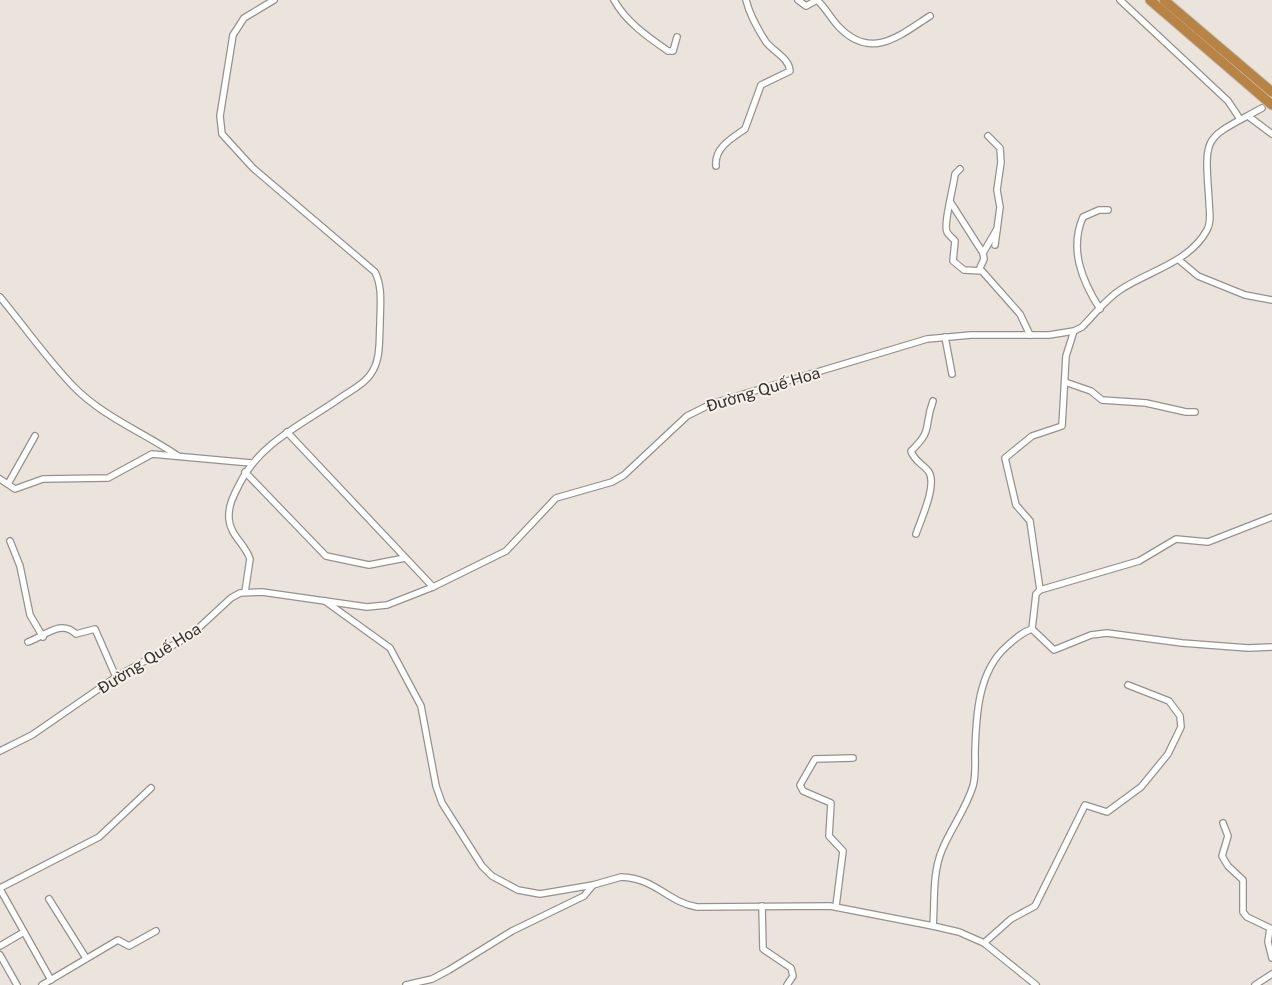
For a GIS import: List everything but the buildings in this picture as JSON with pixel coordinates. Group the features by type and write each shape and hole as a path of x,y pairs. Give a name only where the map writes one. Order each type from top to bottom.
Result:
{"highway":[{"path":"1150,0 1272,105"},
{"path":"1164,0 1272,92"}],"street":[{"path":"246,592 250,559 232,531 229,518 230,503 251,463 287,432 322,412 370,376 378,354 381,298 378,278 369,265 304,214 261,175 222,134 220,109 233,35 244,18 274,0"},
{"path":"614,0 620,10 642,32 668,51 673,51 677,36"},
{"path":"716,166 716,156 721,149 732,136 745,129 761,85 790,71 788,63 771,48 751,18 746,0"},
{"path":"798,0 806,6 816,0 839,27 856,40 866,42 893,40 930,16"},
{"path":"1120,0 1228,101 1240,119"},
{"path":"1040,590 1030,521 1016,505 1005,458 1032,436 1062,426 1066,356 1074,331 1082,327 1118,291 1179,260 1200,238 1209,224 1206,158 1209,143 1223,129 1262,108"},
{"path":"1248,116 1272,134"},
{"path":"988,136 1000,148 1002,162 997,190 1000,207 999,227 995,245"},
{"path":"960,169 955,175 946,224 947,232 955,241 952,262 964,270 979,270 1020,314 1030,335"},
{"path":"951,203 983,253 984,259 979,270"},
{"path":"1100,309 1087,288 1077,259 1076,244 1083,217 1099,210 1108,210"},
{"path":"983,253 999,227"},
{"path":"1179,260 1198,276 1245,295 1272,300"},
{"path":"0,297 73,386 96,406 132,430 160,444 180,457"},
{"name":"Đường Quế Hoa","path":"0,751 32,735 116,677 191,635 231,598 246,592 377,606 433,587 506,551 556,498 564,494 612,482 624,475 697,409 905,345 945,337 1030,335 1074,331"},
{"path":"945,337 952,374"},
{"path":"1065,382 1091,391 1102,400 1146,403 1186,412 1195,412"},
{"path":"916,534 931,491 931,479 930,474 915,459 911,451 919,445 928,432 928,415 934,401"},
{"path":"287,432 433,587"},
{"path":"8,484 34,436"},
{"path":"0,479 15,489 43,480 100,480 117,474 152,454 251,463"},
{"path":"245,472 326,556 369,565 405,558"},
{"path":"1032,629 1036,594 1040,590 1139,561 1176,539 1208,542 1272,518"},
{"path":"10,541 20,566 30,615 43,637"},
{"path":"323,600 390,648 421,706 436,786 442,804 482,866 505,884 529,893 550,894 621,877 636,878 650,883 689,906 836,906 960,932 984,942 1036,985"},
{"path":"28,642 43,637 59,626 66,626 76,634 96,629 116,677"},
{"path":"1032,629 1054,650 1092,635 1107,633 1182,643 1248,648 1272,647"},
{"path":"933,926 934,886 940,856 963,811 974,778 977,715 986,673 992,661 1004,648 1020,635 1032,629"},
{"path":"984,942 1011,919 1035,906 1085,805 1107,812 1141,787 1168,754 1180,727 1180,716 1169,701 1128,685"},
{"path":"836,906 843,851 829,836 831,803 803,792 800,785 815,759 853,758"},
{"path":"51,980 0,889 99,837 151,788"},
{"path":"1223,823 1228,836 1222,856 1228,866 1243,880 1243,912 1270,928 1268,942 1272,958"},
{"path":"406,985 427,981 449,970 512,932 584,896 593,885"},
{"path":"49,899 86,958"},
{"path":"762,906 763,949 791,968 793,976 787,985"},
{"path":"42,985 118,940 129,946 156,931"},
{"path":"0,946 24,932"},
{"path":"0,955 17,985"},
{"path":"1255,985 1272,974"}]}
